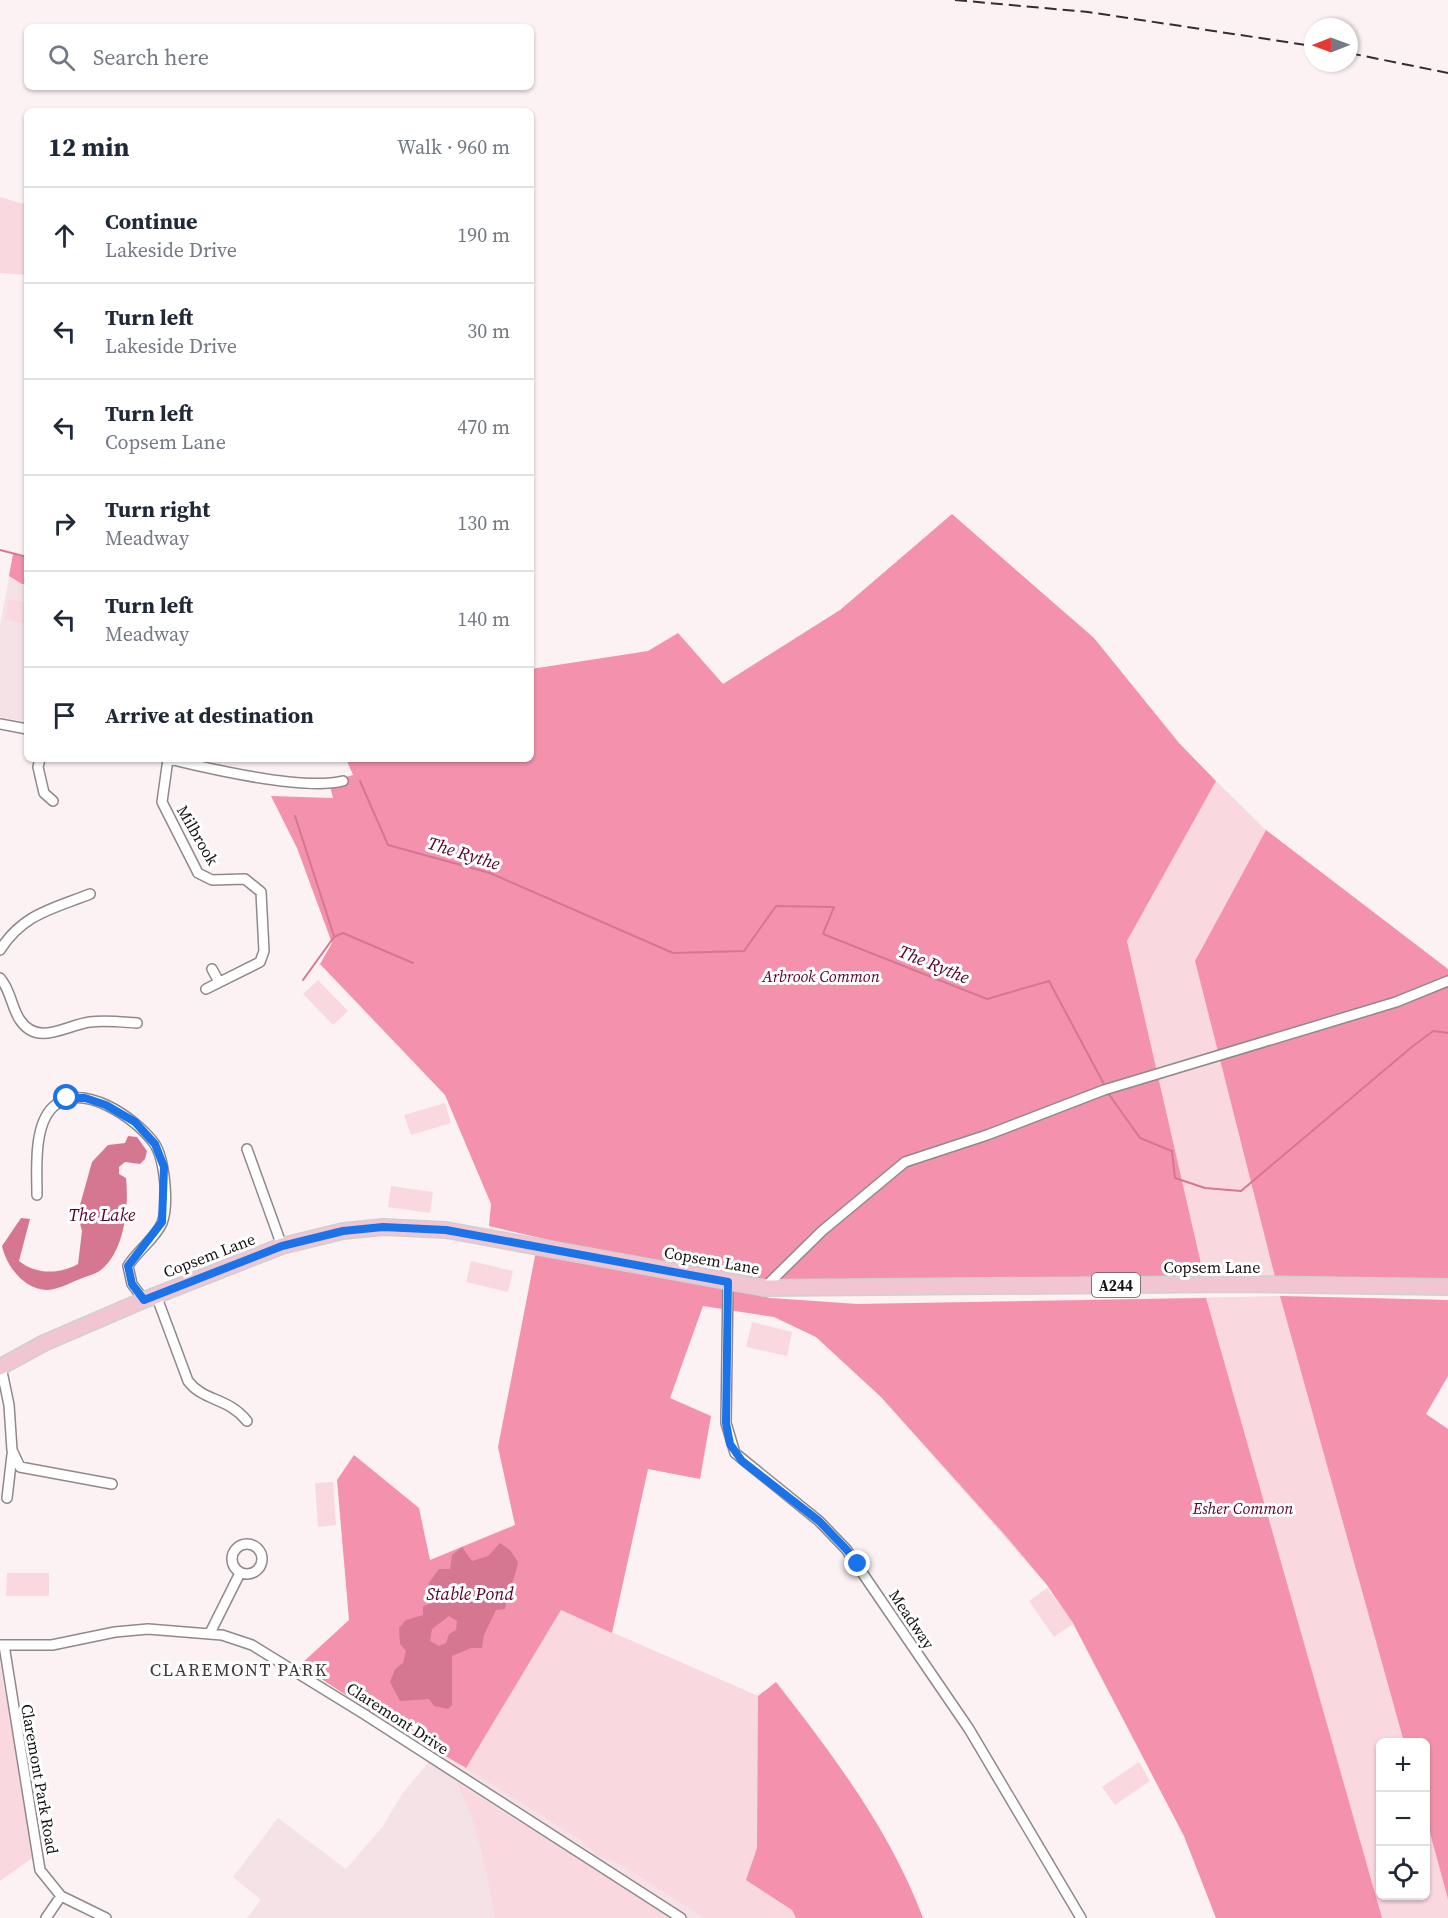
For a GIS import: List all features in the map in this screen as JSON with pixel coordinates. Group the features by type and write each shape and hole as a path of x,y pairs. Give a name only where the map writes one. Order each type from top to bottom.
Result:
{"main road":[{"name":"Copsem Lane","path":"1,1367 44,1343 150,1297 282,1246 343,1231 383,1227 442,1230 764,1288 1240,1284 1448,1287"}],"street":[{"path":"0,724 24,728"},
{"path":"39,762 38,767 44,793 53,801"},
{"name":"Milbrook","path":"168,762 162,802 198,873 212,879 245,879 256,885 263,899 263,957 254,966 206,988"},
{"path":"185,762 326,786 343,781"},
{"path":"38,802 44,793"},
{"path":"0,950 17,927 30,918 90,894"},
{"path":"212,969 219,982"},
{"path":"0,978 5,984 20,1020 28,1029 38,1033 48,1034 90,1022 137,1023"},
{"path":"764,1288 822,1231 905,1162 987,1135 1108,1089 1396,1002 1448,981"},
{"path":"37,1195 39,1140 52,1108 67,1098 85,1098 106,1105 135,1122 155,1144 164,1167 162,1222 128,1266 132,1284 150,1297 188,1381 195,1391 237,1409 247,1421"},
{"path":"247,1149 282,1246"},
{"name":"Meadway","path":"728,1282 726,1423 735,1453 819,1521 846,1549 969,1729 1081,1918"},
{"path":"1,1367 9,1405 12,1450 7,1498"},
{"path":"12,1450 20,1467 112,1484"},
{"path":"210,1633 240,1573"},
{"name":"Claremont Drive","path":"2,1645 52,1645 115,1632 148,1629 210,1633 252,1645 681,1918"},
{"name":"Claremont Park Road","path":"2,1645 40,1870 61,1896 106,1918"},
{"path":"46,1918 61,1896"}],"shaded area":[{"path":"12,563 24,567 24,721 0,717 0,624"},
{"path":"561,1610 758,1696 757,1848 796,1918 247,1918 261,1900 233,1877 278,1818 346,1869 383,1826 402,1794 438,1751 465,1768"}],"green space":[{"path":"0,197 24,204 24,275 0,273"},
{"name":"Arbrook Common","path":"952,514 1094,638 1179,743 1216,781 1127,941 1205,1281 802,1284 695,1274 489,1226 491,1204 445,1095 320,964 332,943 297,848 271,796 333,798 329,782 353,775 347,762 534,762 534,669 648,651 678,633 723,684 840,610"},
{"path":"13,554 24,557 24,584 9,576"},
{"path":"9,599 24,602 24,624 5,619"},
{"path":"1216,781 1266,830 1195,961 1276,1281 1205,1281 1127,941"},
{"path":"1266,830 1448,969 1448,1282 1276,1281 1195,961"},
{"path":"318,980 348,1011 333,1025 303,994"},
{"path":"445,1103 451,1123 411,1135 404,1115"},
{"path":"391,1186 433,1192 430,1213 388,1207"},
{"name":"Esher Common","path":"536,1251 707,1283 770,1298 857,1304 1206,1298 1382,1918 1216,1918 1184,1836 1073,1623 1047,1585 881,1397 816,1337 774,1317 703,1306 670,1398 711,1416 700,1479 648,1469 612,1633 561,1610 466,1768 387,1722 300,1665 349,1620 337,1480 354,1455 419,1508 430,1560 515,1525 498,1447"},
{"path":"471,1261 513,1271 508,1292 466,1282"},
{"name":"Esher Common","path":"1280,1296 1448,1300 1448,1376 1426,1414 1448,1429 1448,1918 1216,1918 1184,1836 1073,1624 1054,1637 1029,1601 1047,1588 1059,1604 1047,1585 881,1397 816,1337 774,1317 770,1298 857,1304"},
{"path":"1280,1296 1448,1300 1448,1376 1426,1414 1448,1429 1448,1899 1430,1833 1430,1738 1403,1738"},
{"path":"752,1322 792,1332 787,1356 746,1347"},
{"path":"333,1482 336,1525 318,1527 315,1483"},
{"path":"7,1573 49,1573 49,1596 6,1596"},
{"path":"561,1610 758,1696 757,1848 747,1880 792,1910 796,1918 705,1918 618,1863 599,1857 581,1840 466,1768"},
{"path":"0,1662 34,1857 0,1881"},
{"path":"776,1682 839,1766 877,1824 910,1886 923,1918 796,1918 792,1910 746,1880 757,1848 758,1696"},
{"path":"1139,1762 1150,1781 1115,1805 1102,1787"},
{"path":"457,1783 674,1918 495,1918 476,1832"}],"water":[{"name":"The Lake","path":"128,1136 137,1137 147,1151 145,1159 140,1164 125,1162 119,1167 119,1174 126,1178 126,1214 116,1251 110,1261 97,1272 57,1288 45,1290 28,1284 14,1271 2,1246 21,1218 30,1219 19,1261 33,1269 48,1272 64,1270 78,1264 82,1231 78,1216 92,1162 108,1145 125,1143"},
{"name":"Stable Pond","path":"500,1543 510,1550 518,1562 517,1568 505,1609 496,1610 484,1635 482,1648 471,1648 452,1656 452,1705 448,1709 434,1706 429,1699 400,1701 390,1682 395,1669 403,1663 406,1651 400,1644 399,1628 406,1620 423,1615 423,1606 436,1602 433,1589 428,1584 439,1569 450,1569 452,1555 462,1547 472,1561 488,1556","holes":["449,1616 457,1621 456,1630 449,1634 446,1643 439,1646 430,1641 432,1629"]}],"waterway":[{"path":"0,550 24,556"},
{"name":"The Rythe","path":"360,781 388,845 490,873 673,953 744,951 776,906 834,907 823,934 987,999 1049,981 1106,1088"},
{"path":"295,816 334,936"},
{"path":"303,980 334,937 343,933 413,963"},
{"name":"The Rythe","path":"1108,1093 1140,1138 1172,1151 1175,1178 1205,1188 1241,1191 1413,1046 1433,1031 1448,1033"}],"railway":[{"path":"955,0 1088,12 1304,45"},
{"path":"1358,55 1448,73"}],"district":[{"name":"CLAREMONT PARK","path":"239,1669"}],"route":[{"path":"67,1098 85,1098 106,1105 135,1122 155,1144 164,1167 162,1222 151,1238 137,1251 128,1266 132,1284 144,1300 282,1246 343,1231 383,1227 446,1230 728,1282 726,1423 730,1444 735,1453 754,1472 798,1504 833,1534 858,1564"}]}
